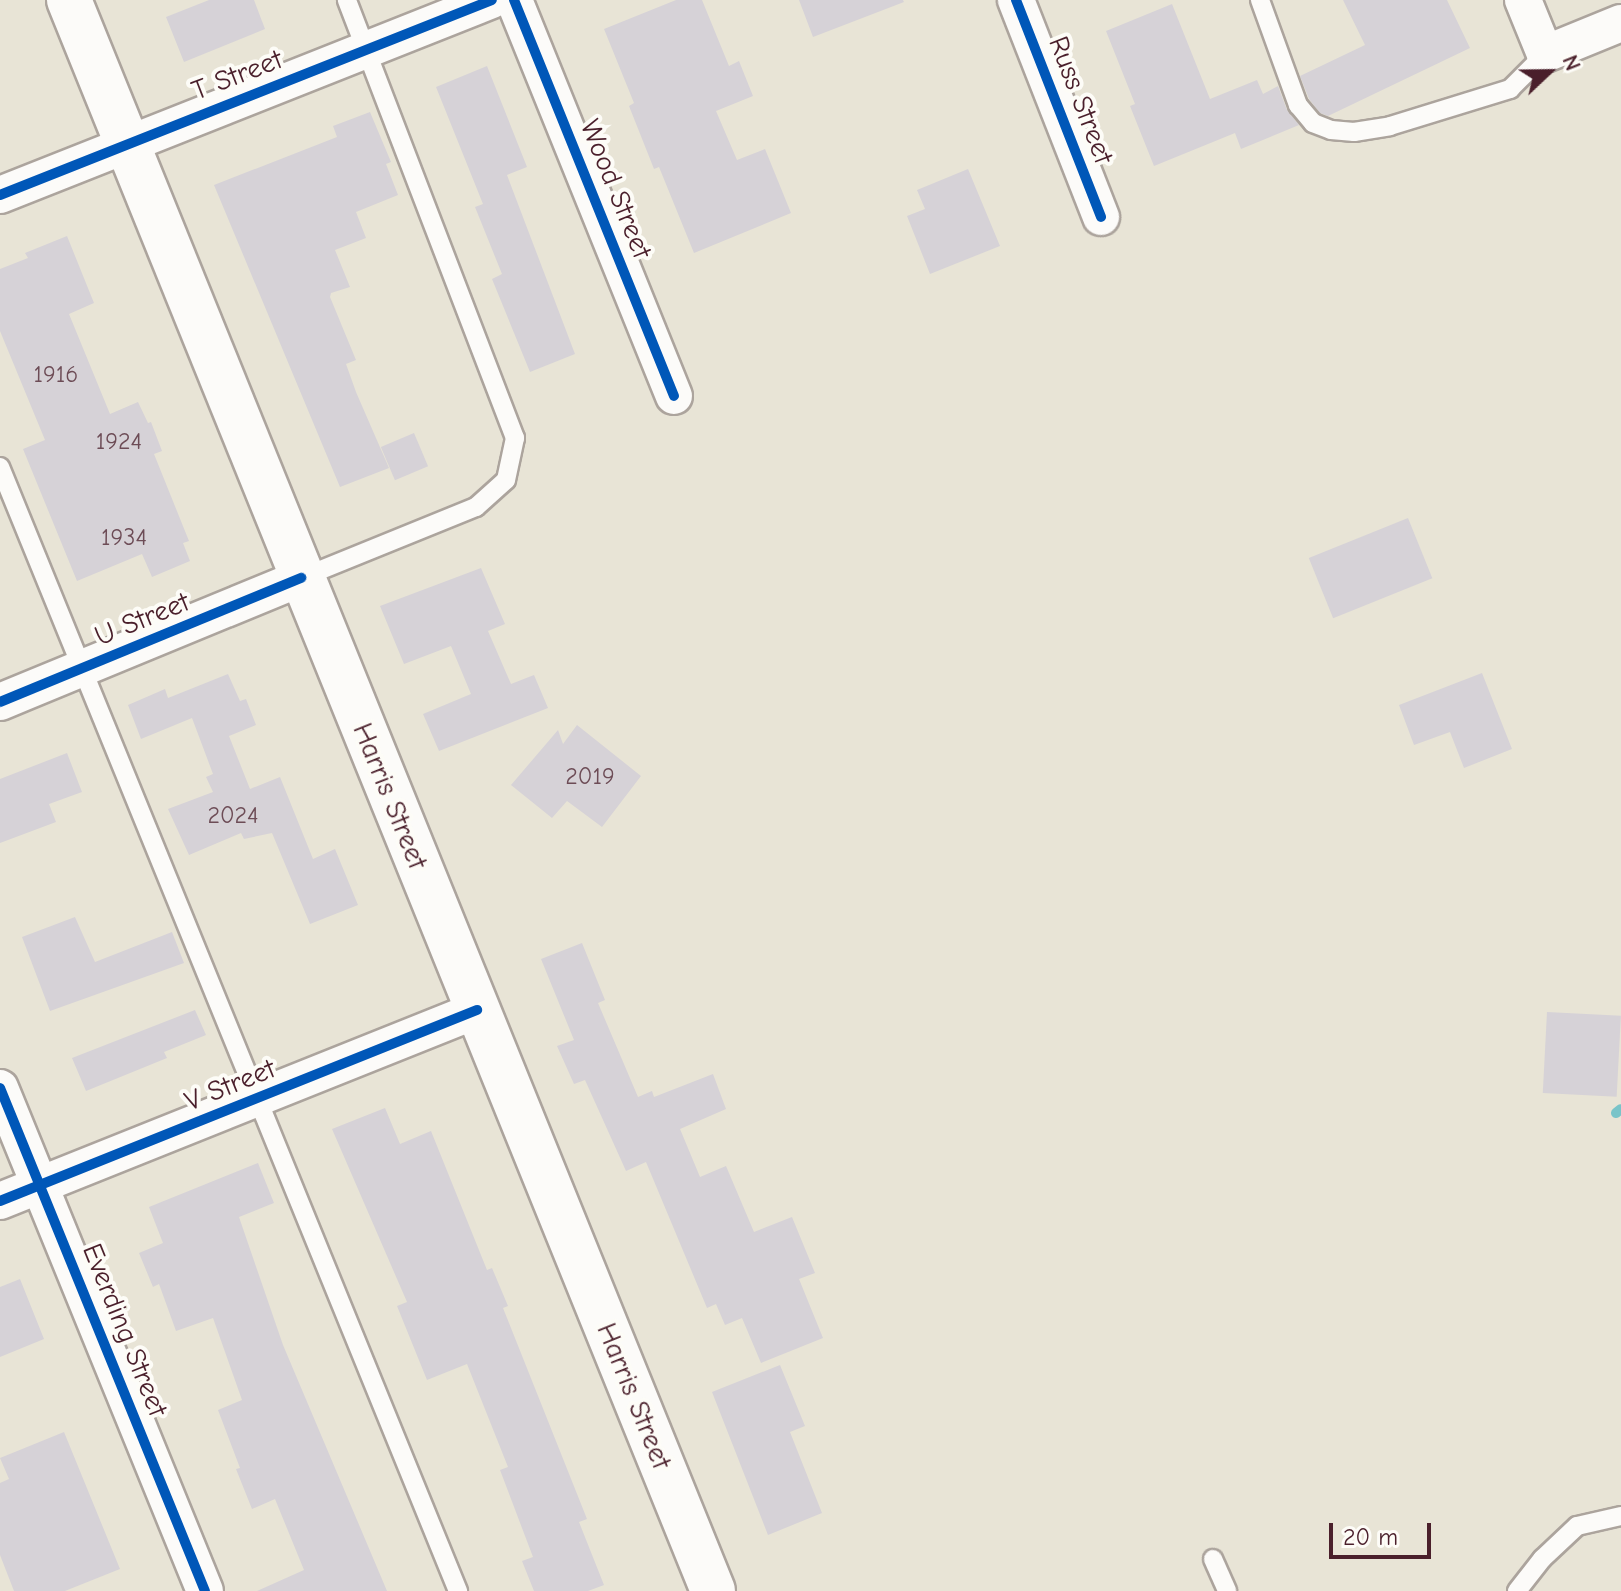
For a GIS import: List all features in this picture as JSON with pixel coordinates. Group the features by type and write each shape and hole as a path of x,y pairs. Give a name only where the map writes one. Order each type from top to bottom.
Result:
{"main road":[{"name":"Harris Street","path":"69,0 713,1591"}],"street":[{"name":"T Street","path":"0,195 492,0"},
{"name":"Wood Street","path":"514,0 674,396"},
{"name":"Russ Street","path":"1016,0 1101,217"},
{"path":"1523,0 1545,54 1621,23"},
{"name":"U Street","path":"0,702 301,578"},
{"name":"V Street","path":"0,1201 477,1010"},
{"name":"Everding Street","path":"0,1088 205,1591"}],"lane":[{"path":"301,578 476,507 506,480 515,438 347,0"},
{"path":"1260,0 1298,105 1313,123 1331,130 1354,132 1390,126 1510,89 1545,54"},
{"path":"0,467 458,1591"},
{"path":"1517,1591 1542,1559 1577,1526 1621,1516"},
{"path":"1213,1559 1227,1591"}],"building":[{"path":"209,0 254,0 265,29 184,62 166,17"},
{"path":"676,0 702,0 729,66 739,61 753,96 716,111 737,160 765,149 791,213 694,253 659,167 654,169 629,106 634,103 604,29"},
{"path":"799,0 903,0 904,2 813,37"},
{"path":"1343,0 1447,0 1470,48 1328,116 1320,113 1309,99 1300,76 1365,45"},
{"path":"1172,4 1210,99 1257,80 1263,94 1278,86 1287,110 1299,125 1241,149 1235,133 1154,166 1130,106 1135,104 1106,31"},
{"path":"487,66 527,167 507,175 575,354 530,372 492,279 502,274 475,207 483,204 436,87"},
{"path":"370,112 391,162 386,164 398,195 356,212 366,238 335,250 350,287 331,293 330,297 356,360 346,364 389,468 340,487 214,185 337,137 333,126"},
{"path":"968,169 1000,246 930,274 907,216 925,209 917,190"},
{"path":"67,236 94,303 69,314 110,414 138,402 148,423 151,422 162,451 154,454 189,541 183,543 190,561 152,577 142,554 77,581 23,449 45,440 0,331 0,269 28,258 25,253"},
{"path":"414,433 428,466 395,480 381,447"},
{"path":"1408,518 1432,578 1333,618 1309,558"},
{"path":"481,568 505,624 488,631 511,684 534,675 548,708 439,751 423,714 471,694 451,646 404,664 380,606"},
{"path":"1482,673 1512,749 1464,768 1450,732 1414,745 1399,705"},
{"path":"228,674 240,701 246,699 256,725 229,736 250,789 280,777 313,859 335,849 358,905 310,924 272,833 244,839 241,833 189,855 168,809 213,792 206,777 213,774 192,718 141,739 128,705 165,689 168,698"},
{"path":"577,725 641,776 602,827 567,801 552,818 511,785 558,730 563,744"},
{"path":"67,753 82,792 49,804 56,822 0,843 0,779"},
{"path":"75,917 95,962 172,932 184,963 50,1011 22,937"},
{"path":"582,943 605,1000 598,1003 638,1097 652,1091 654,1097 713,1074 726,1109 680,1129 700,1177 726,1166 754,1232 792,1217 815,1273 799,1279 823,1338 761,1363 742,1318 725,1325 716,1304 707,1308 646,1162 626,1171 585,1080 574,1084 557,1046 574,1040 541,959"},
{"path":"195,1010 206,1035 164,1052 167,1058 86,1091 72,1058"},
{"path":"1547,1012 1621,1016 1617,1097 1543,1093"},
{"path":"385,1108 400,1144 431,1131 487,1270 492,1268 508,1306 503,1308 587,1519 579,1522 604,1585 588,1591 534,1591 522,1561 533,1557 500,1470 508,1467 467,1364 427,1380 397,1306 407,1302 332,1129"},
{"path":"258,1163 274,1203 239,1217 283,1345 387,1591 257,1591 304,1570 275,1499 252,1509 236,1469 240,1468 218,1410 242,1400 213,1318 176,1331 159,1284 153,1287 139,1253 163,1243 149,1207"},
{"path":"20,1279 44,1339 0,1357 0,1287"},
{"path":"780,1365 805,1426 790,1432 822,1513 768,1535 712,1392"},
{"path":"64,1432 120,1569 65,1591 14,1591 0,1555 0,1483 9,1479 0,1458"}],"waterway":[{"path":"1616,1113 1621,1109"}],"cycle path":[{"path":"0,195 492,0"},
{"path":"514,0 674,396"},
{"path":"1016,0 1101,217"},
{"path":"0,702 301,578"},
{"path":"0,1201 477,1010"},
{"path":"0,1088 205,1591"}]}
